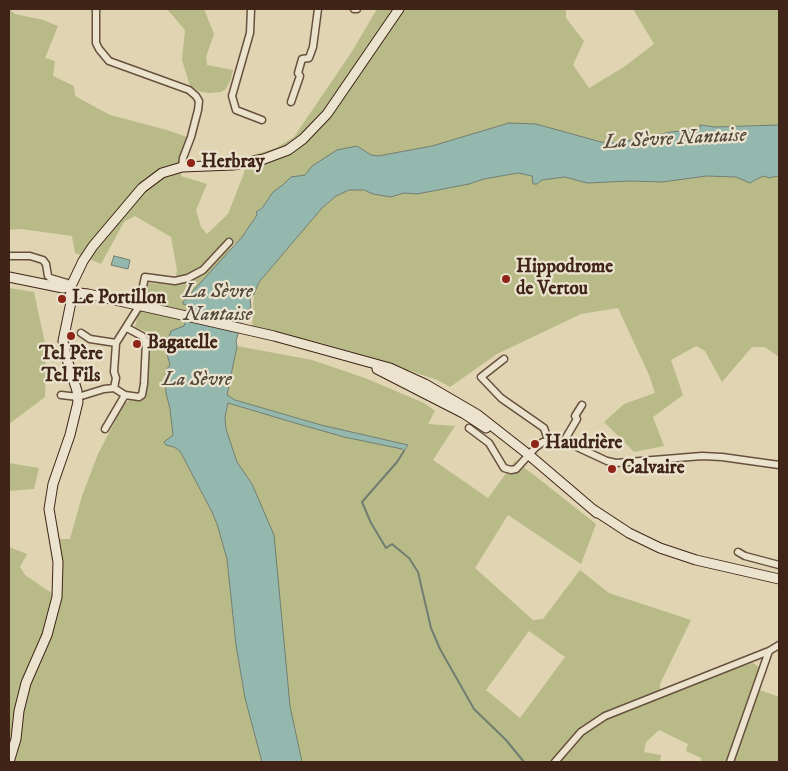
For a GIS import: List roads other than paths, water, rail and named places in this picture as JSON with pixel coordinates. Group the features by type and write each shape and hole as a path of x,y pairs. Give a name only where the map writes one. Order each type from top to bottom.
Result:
{"street":[{"path":"96,9 96,43 109,61 189,90 196,96 199,102 198,110 191,137 182,158 182,167"},
{"path":"251,9 250,33 232,96 236,110 262,120"},
{"path":"291,102 300,76 298,73 302,59 309,58 313,47 318,9"},
{"path":"9,762 16,739 19,711 26,683 47,634 55,608 58,573 49,509 51,496 76,414 78,397 63,341 73,290 83,261 93,246 142,188 162,174 182,167 233,165 264,160 288,150 303,139 327,114 399,9"},
{"path":"114,388 116,378 114,372 116,343 127,328 138,306 145,277 175,280 188,278 203,270 229,242"},
{"path":"9,256 30,256 43,260 50,278 67,283 73,290"},
{"path":"9,278 73,290 247,330 390,368 425,384 478,415 565,491 629,533 669,551 696,560 779,579"},
{"path":"61,395 78,397 114,388 125,395 136,398 142,395 147,357 146,342 142,336 127,328"},
{"path":"81,333 90,339 116,343"},
{"path":"352,358 448,405 527,457"},
{"path":"504,360 481,377 501,398 544,428 548,440"},
{"path":"105,428 125,395"},
{"path":"564,441 577,419 575,416 582,405"},
{"path":"469,428 489,443 508,470 516,469 536,447 548,440 564,441 607,461 616,463 722,456 779,465"},
{"path":"738,552 745,556 779,564"},
{"path":"555,762 581,732 605,716 768,651 779,644"},
{"path":"730,762 768,651"}],"water":[{"path":"509,123 536,124 601,142 617,143 671,132 700,129 700,125 715,127 779,125 779,176 761,177 750,183 736,177 707,176 662,182 587,183 565,177 542,180 537,184 533,184 532,176 518,173 417,194 404,193 391,197 373,194 364,190 349,190 336,196 322,208 259,282 250,299 251,307 243,316 236,341 237,346 227,395 235,400 321,425 408,445 404,451 344,437 228,403 225,417 226,429 237,462 252,484 274,535 290,706 302,762 262,762 245,698 236,645 227,559 217,524 180,451 166,445 164,442 173,435 165,376 166,370 170,365 167,354 172,340 169,337 171,331 184,326 189,306 183,304 183,302 242,237 257,215 256,212 262,208 273,192 291,177 305,175 312,166 337,150 357,146 371,155 378,156 432,146"},
{"path":"114,256 130,260 128,269 111,265"}],"waterway":[{"path":"404,451 397,462 362,502 371,523 386,548 392,544 409,558 418,572 431,628 440,649 474,709 506,740 524,762"}],"place":[{"name":"Herbray","path":"191,163"},
{"name":"Hippodrome de Vertou","path":"506,279"},
{"name":"Le Portillon","path":"62,299"},
{"name":"Tel Père Tel Fils","path":"71,336"},
{"name":"Bagatelle","path":"137,344"},
{"name":"Haudrière","path":"535,444"},
{"name":"Calvaire","path":"612,469"}],"water label":[{"name":"La Sèvre Nantaise","path":"675,140"},
{"name":"La Sèvre Nantaise","path":"218,304"},
{"name":"La Sèvre","path":"197,381"}]}
